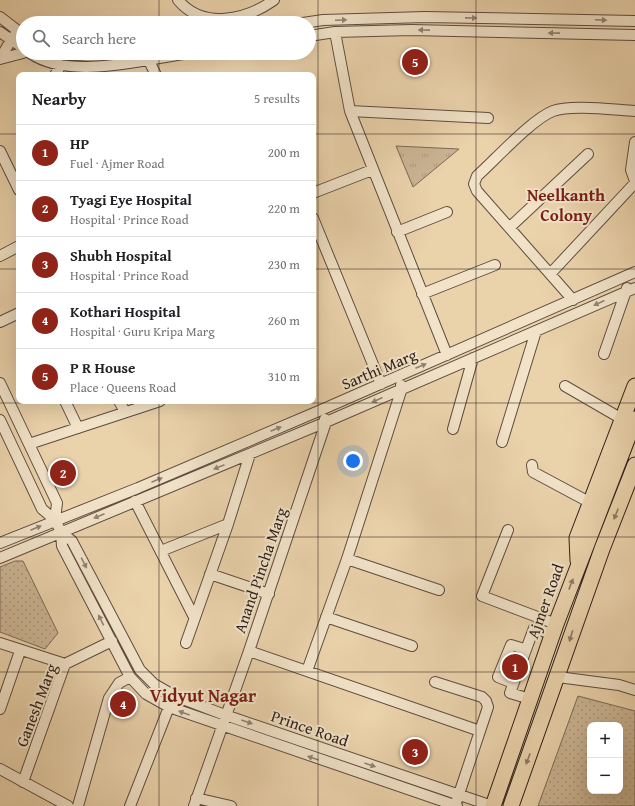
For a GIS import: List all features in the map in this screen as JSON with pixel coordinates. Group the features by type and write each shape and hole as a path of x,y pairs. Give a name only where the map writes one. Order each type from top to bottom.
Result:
{"highway":[{"name":"Ajmer Road","path":"489,806 551,628 578,566 577,538 589,502 629,419 635,386"},
{"path":"578,566 589,539 629,419"},
{"path":"511,806 592,578 634,473"}],"street":[{"path":"178,0 195,15 199,16"},
{"path":"244,16 264,7 274,0"},
{"path":"0,17 16,29"},
{"path":"316,21 425,17 635,21"},
{"path":"316,35 335,32 411,30 635,35"},
{"path":"0,32 16,43"},
{"path":"335,32 350,111 372,170 447,355"},
{"path":"0,45 16,36"},
{"path":"0,59 11,40"},
{"path":"0,59 16,55"},
{"path":"47,60 61,65 83,68 99,68 143,60"},
{"path":"148,60 154,72"},
{"path":"57,72 61,65"},
{"path":"573,300 551,273 477,191 474,184 477,176 540,118 554,111 567,108 635,111"},
{"path":"350,111 488,118"},
{"path":"551,273 635,182 631,170 635,142"},
{"path":"0,151 16,184"},
{"path":"510,227 588,154"},
{"path":"316,192 372,170"},
{"path":"398,232 447,212"},
{"path":"316,225 381,384"},
{"path":"0,256 16,248"},
{"path":"422,294 494,265"},
{"path":"604,354 631,289 632,273"},
{"name":"Sarthi Marg","path":"0,543 235,447 632,273"},
{"path":"0,558 326,422 631,289"},
{"path":"0,322 16,314"},
{"path":"502,442 536,331"},
{"path":"453,429 473,358"},
{"path":"307,671 347,559 402,388 397,377"},
{"name":"Prince Road","path":"0,383 57,503 55,520"},
{"path":"565,386 629,419"},
{"path":"66,404 78,428"},
{"path":"121,404 125,412"},
{"path":"29,444 150,404"},
{"path":"321,410 326,422"},
{"name":"Prince Road","path":"0,420 42,509 55,520 61,532 62,546 130,676 146,694 169,708 221,727 456,806"},
{"name":"Anand Pincha Marg","path":"195,802 249,651 326,422"},
{"path":"235,447 240,458"},
{"path":"186,643 228,524 250,454"},
{"path":"532,465 533,472 589,502"},
{"path":"135,501 194,617"},
{"path":"161,551 228,524"},
{"path":"508,530 482,596 551,628"},
{"name":"Prince Road","path":"61,532 72,541 140,670 154,684 175,696 225,715 489,806"},
{"path":"347,559 439,590"},
{"path":"210,574 268,594"},
{"path":"326,617 412,646"},
{"path":"526,698 504,691 529,627 551,628"},
{"path":"510,693 534,628"},
{"name":"Ganesh Marg","path":"23,782 65,664 112,642"},
{"path":"0,643 20,651 65,664"},
{"path":"0,709 20,651"},
{"path":"249,651 480,731"},
{"path":"78,806 109,698 119,683 130,676"},
{"path":"558,677 619,685 635,690"},
{"path":"435,682 482,697 486,701 488,707 456,806"},
{"path":"130,806 169,708"},
{"path":"0,769 68,806"},
{"path":"195,802 231,806"}],"green space":[{"path":"396,146 459,149 413,187"},
{"path":"15,561 23,561 58,633 45,649 0,632 0,567"},
{"path":"578,696 635,711 635,806 538,806"}],"place":[{"name":"P R House","path":"415,62"},
{"name":"Tyagi Eye Hospital","path":"63,473"},
{"name":"HP","path":"515,667"},
{"name":"Kothari Hospital","path":"123,704"},
{"name":"Shubh Hospital","path":"415,752"}],"district":[{"name":"Neelkanth Colony","path":"566,204"},
{"name":"Vidyut Nagar","path":"203,695"}]}
